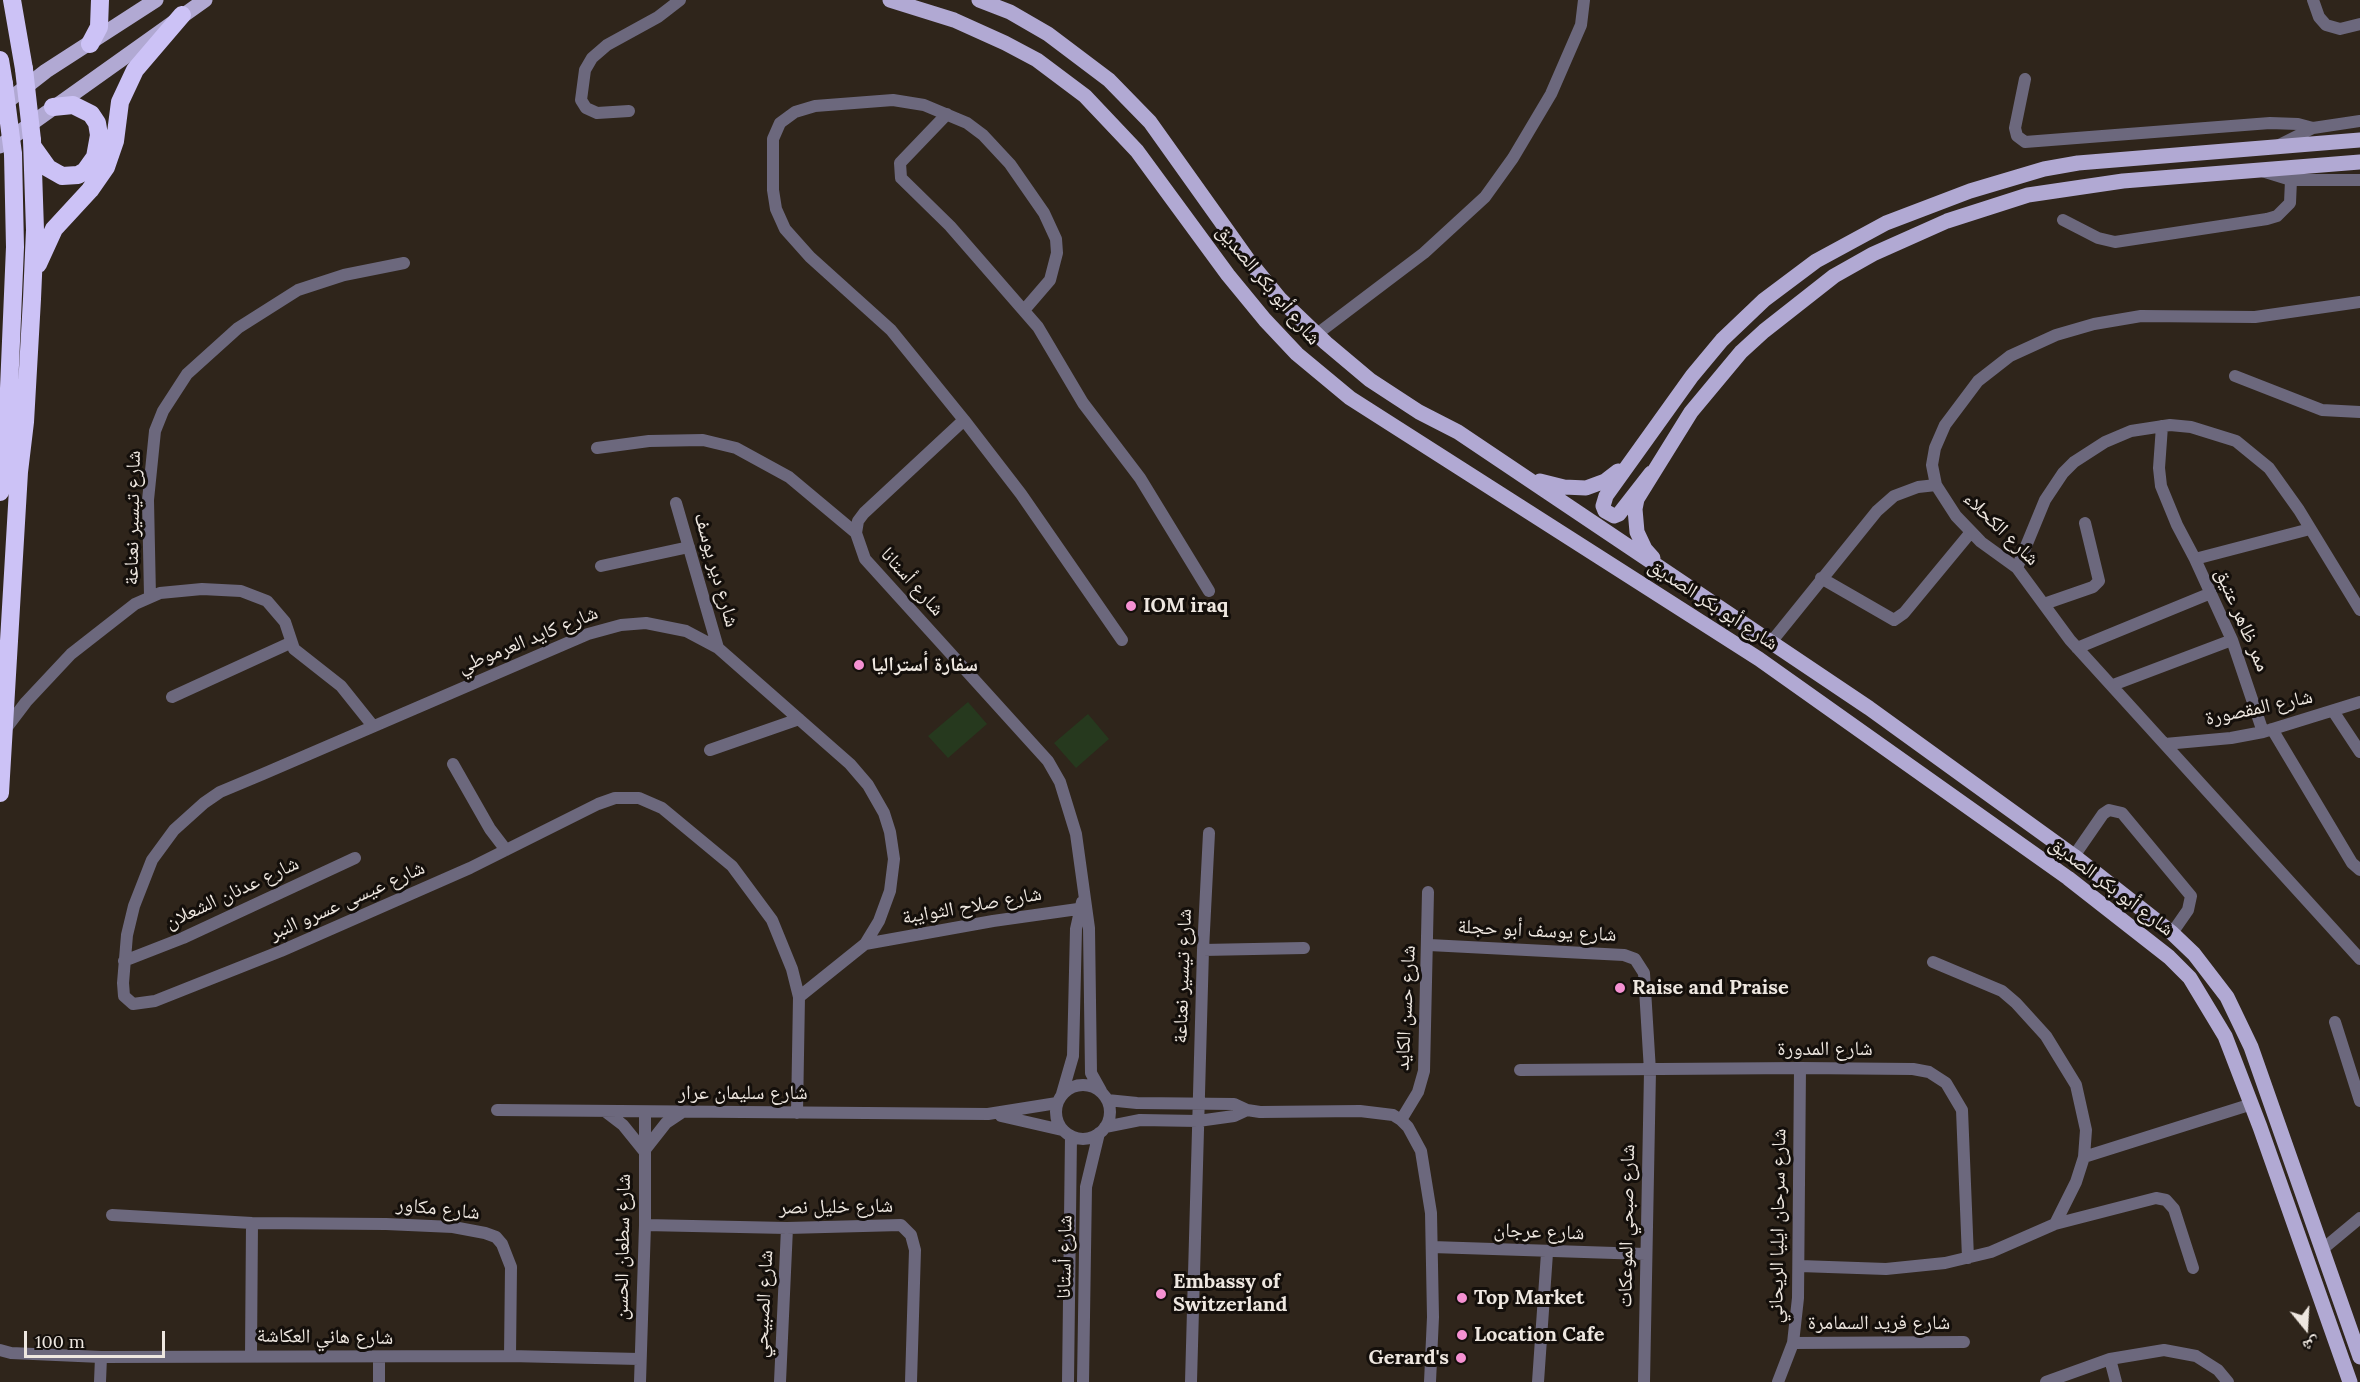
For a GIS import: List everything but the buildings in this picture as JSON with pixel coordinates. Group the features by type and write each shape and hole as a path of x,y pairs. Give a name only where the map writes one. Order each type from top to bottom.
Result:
{"highway":[{"path":"0,793 33,274 32,144 18,24 12,0"},
{"path":"18,24 21,0"},
{"path":"90,44 99,27 100,0"},
{"path":"33,274 54,229 106,167 115,141 120,102 130,78 182,15"},
{"path":"0,492 9,383 15,247 6,150 2,71"},
{"path":"32,144 48,168 62,176 78,175 85,171 95,157 99,135 91,114 74,105 53,107"},
{"path":"0,295 15,247"}],"main road":[{"path":"0,107 46,71 156,0"},
{"path":"6,150 53,107 205,0"},
{"name":"شارع أبو بكر الصديق","path":"890,0 954,20 1005,43 1037,60 1085,96 1137,151 1222,267 1265,320 1297,354 1350,398 1759,659 2140,932 2190,978 2225,1036 2252,1104 2350,1382"},
{"name":"شارع أبو بكر الصديق","path":"979,0 1010,12 1048,33 1109,80 1150,122 1249,261 1280,299 1370,380 1524,476 1772,641 2074,856 2172,933 2214,977 2252,1047 2324,1248 2360,1358"},
{"path":"2360,140 2117,159 2044,170 1970,191 1886,223 1816,261 1764,300 1722,340 1692,375 1603,501 1605,511 1609,514 1619,514 1623,511 1701,398 1741,352 1809,294 1834,276 1892,244 1973,211 2028,195 2085,185 2360,162"},
{"path":"1524,476 1564,487 1586,488 1605,481 1630,462"},
{"path":"1651,473 1637,499 1636,525 1645,549 1666,572"},
{"path":"2330,1330 2340,1334 2346,1330 2348,1324"}],"street":[{"path":"629,111 597,113 586,108 581,100 585,70 592,58 608,45 658,17 680,0"},
{"path":"1317,334 1407,268 1485,197 1518,151 1551,94 1581,25 1584,0"},
{"path":"2313,0 2319,17 2330,27 2340,29 2360,24"},
{"path":"2025,79 2015,128 2017,136 2025,142 2270,123 2298,124 2313,128"},
{"path":"1025,309 1041,292 1055,267 1056,239 1051,225 997,149 967,123 924,105 893,100 849,102 795,112 780,123 773,139 773,190 776,209 793,239 891,330 1021,494 1122,640"},
{"path":"947,114 903,159 899,173 1025,309 1050,345 1083,403 1140,478 1209,591"},
{"path":"2272,148 2313,128 2360,121"},
{"path":"2258,170 2291,180 2360,180"},
{"path":"2063,220 2098,238 2115,242 2267,219 2277,216 2290,203 2291,180"},
{"name":"شارع تيسير نعناعة","path":"150,596 148,500 155,431 163,411 187,374 238,328 298,290 344,275 404,263"},
{"name":"شارع الكحلاء","path":"2360,302 2255,317 2141,316 2076,328 2026,347 1978,381 1952,413 1935,448 1932,465 1936,485 1942,498 1971,532 2017,568 2059,628 2360,959"},
{"path":"2235,376 2322,410 2360,412"},
{"path":"856,533 858,521 864,513 964,420"},
{"path":"2017,568 2044,500 2068,467 2105,442 2131,432 2162,426 2213,432 2247,448 2278,479 2358,603"},
{"name":"ممر ظاهر عتيق","path":"2162,426 2159,468 2162,486 2177,525 2232,640 2268,730 2356,866"},
{"name":"شارع أستانا","path":"597,448 649,441 703,440 736,448 789,477 856,533 865,559 991,695 1055,772 1073,818 1083,904 1089,928 1090,1073 1104,1096"},
{"path":"1772,641 1821,578 1888,501 1911,489 1936,485"},
{"name":"شارع دير يوسف","path":"676,503 718,648"},
{"path":"2044,604 2093,587 2099,581 2085,523"},
{"path":"2195,559 2310,529"},
{"path":"1821,578 1894,620 1904,613 1971,532"},
{"path":"601,566 689,547"},
{"path":"3,732 29,698 71,654 128,609 150,596 181,590 248,592 267,601 285,622 290,643 300,654 341,686 372,726"},
{"path":"2077,648 2211,593"},
{"name":"شارع كايد العرموطي","path":"124,961 134,906 152,860 174,830 220,792 613,626 646,623 676,628 702,637 718,648 850,764 878,801 890,832 894,859 893,876 879,921 865,944 799,997"},
{"path":"2113,685 2232,640"},
{"path":"172,697 290,643"},
{"path":"6,687 10,699 16,703 29,698"},
{"name":"شارع المقصورة","path":"2165,744 2231,738 2268,730 2360,702"},
{"path":"2333,711 2360,753"},
{"path":"710,750 799,719"},
{"path":"453,764 490,829 506,850"},
{"name":"شارع عيسى عسرو النبر","path":"124,961 124,996 133,1004 146,1004 281,951 506,850 615,798 628,797 654,803 732,866 772,920 792,969 799,997"},
{"path":"2074,856 2103,814 2109,810 2122,813 2191,896 2188,910 2172,933"},
{"name":"شارع تيسير نعناعة","path":"1191,1382 1203,950 1209,833"},
{"name":"شارع عدنان الشعلان","path":"124,961 183,938 355,858"},
{"name":"شارع حسن الكايد","path":"1401,1120 1418,1092 1424,1071 1429,945 1428,892"},
{"name":"شارع أستانا","path":"1059,1099 1073,1056 1076,929 1083,904"},
{"name":"شارع صلاح الثوايبة","path":"865,944 1083,904"},
{"name":"شارع يوسف أبو حجلة","path":"1429,945 1630,956 1644,973 1650,1071"},
{"path":"1203,950 1304,948"},
{"path":"1933,962 2002,991 2016,1002 2046,1036 2069,1070 2083,1105 2086,1130 2085,1157 2076,1182 2055,1224"},
{"path":"797,1113 799,997"},
{"path":"2335,1022 2360,1101"},
{"name":"شارع المدورة","path":"1520,1070 1650,1071 1800,1068 1913,1069 1929,1072 1946,1083 1962,1110 1968,1258"},
{"name":"شارع سرحان ايليا الريحاني","path":"1778,1382 1793,1343 1800,1266 1800,1068"},
{"name":"شارع صبحي الموعكات","path":"1644,1382 1650,1071"},
{"path":"1247,1110 1234,1116 1198,1121 1140,1120 1102,1130 1090,1138 1067,1133 1055,1113 1059,1099 1081,1084 1104,1096 1137,1103 1199,1102 1234,1104 1247,1110 1360,1111 1393,1115 1401,1120 1412,1133 1423,1160 1432,1247 1431,1382"},
{"path":"1102,1130 1110,1109 1104,1096"},
{"name":"شارع سليمان عرار","path":"497,1110 988,1114 1059,1099"},
{"path":"2085,1157 2252,1104"},
{"path":"606,1112 623,1125 644,1151 666,1123 682,1113"},
{"name":"شارع سطعان الحسن","path":"640,1382 645,1225 645,1113"},
{"name":"شارع سليمان عرار","path":"988,1114 1067,1133"},
{"name":"شارع أستانا","path":"1083,1382 1086,1187 1102,1130"},
{"name":"شارع أستانا","path":"1067,1133 1068,1382"},
{"path":"1800,1266 1901,1269 1968,1258 2002,1247 2055,1224 2151,1198 2166,1200 2174,1209 2193,1268"},
{"name":"شارع مكاور","path":"112,1215 252,1223 453,1227 496,1237 508,1255 511,1267 510,1356"},
{"path":"2324,1248 2360,1218"},
{"path":"252,1223 252,1355"},
{"name":"شارع خليل نصر","path":"645,1225 788,1228 901,1225 907,1229 915,1250 911,1382"},
{"name":"شارع الصبيحي","path":"780,1382 788,1228"},
{"name":"شارع عرجان","path":"1432,1247 1548,1253 1645,1254"},
{"path":"1538,1382 1548,1253"},
{"name":"شارع فريد السمامرة","path":"1793,1343 1964,1342"},
{"path":"2046,1382 2110,1359 2146,1352 2180,1351 2207,1362 2229,1382"},
{"name":"شارع هاني العكاشة","path":"4,1354 101,1357 252,1355 639,1359"},
{"path":"100,1382 101,1357"},
{"path":"379,1358 379,1382"},
{"path":"2110,1359 2116,1382"}],"green space":[{"path":"968,702 987,724 948,758 928,736"},
{"path":"1088,714 1109,739 1076,768 1054,743"}],"place":[{"name":"IOM iraq","path":"1131,606"},
{"name":"سفارة أستراليا","path":"859,665"},
{"name":"Raise and Praise","path":"1620,988"},
{"name":"Embassy of Switzerland","path":"1161,1294"},
{"name":"Top Market","path":"1462,1298"},
{"name":"Location Cafe","path":"1462,1335"},
{"name":"Gerard's","path":"1461,1358"}]}
